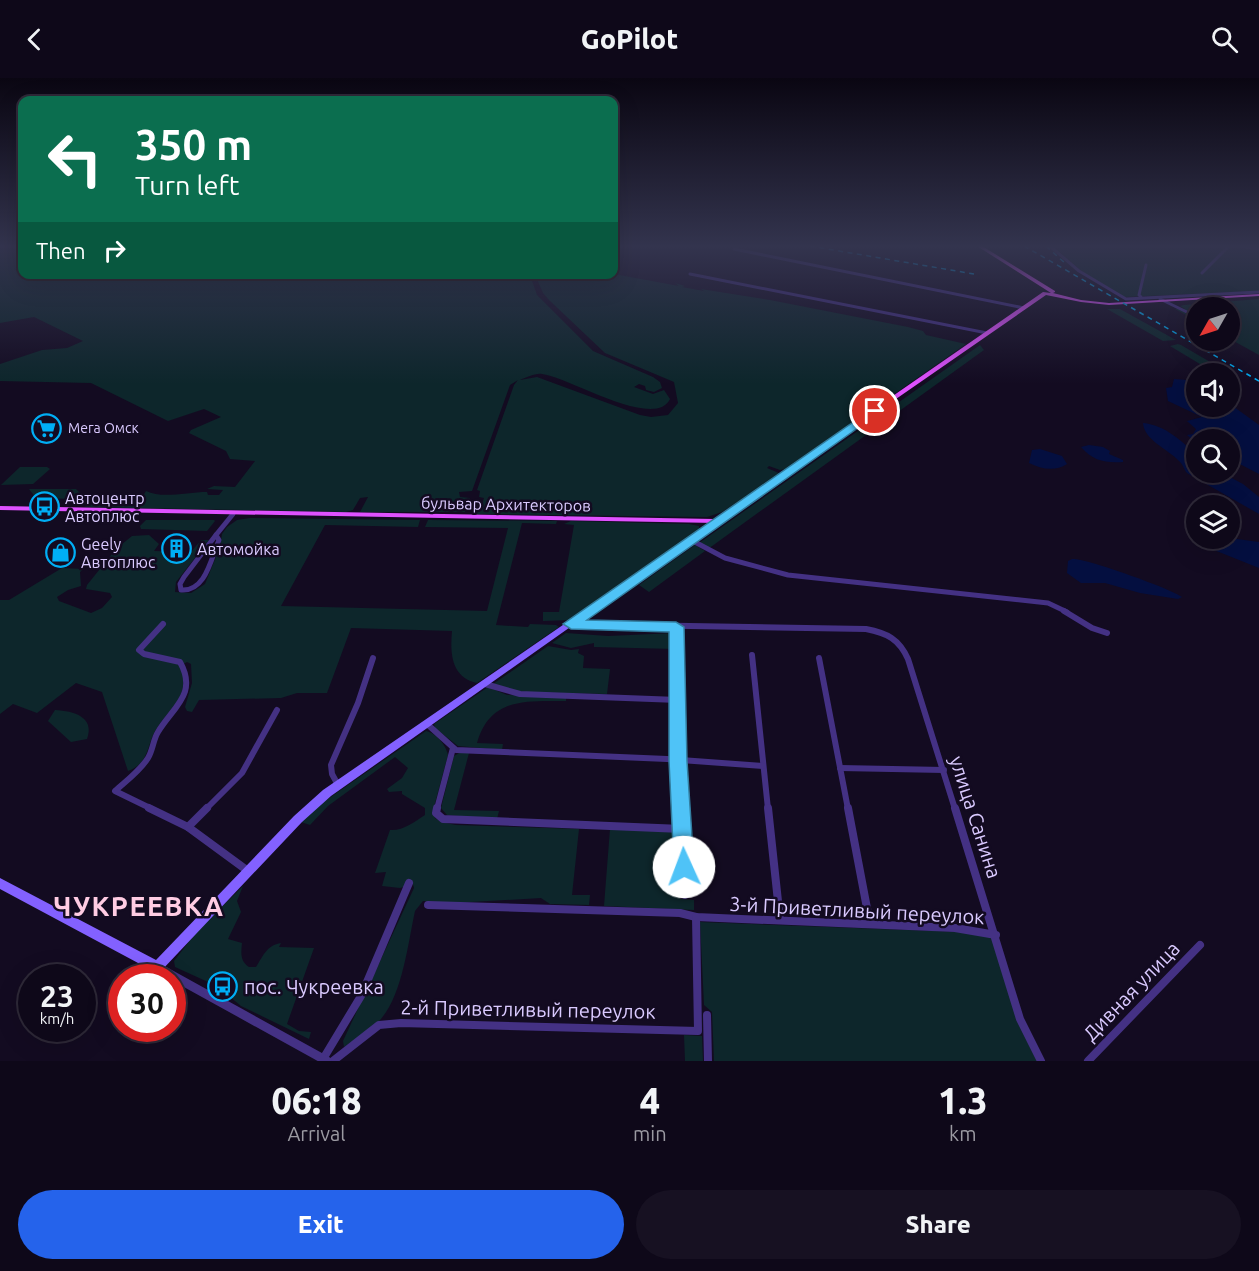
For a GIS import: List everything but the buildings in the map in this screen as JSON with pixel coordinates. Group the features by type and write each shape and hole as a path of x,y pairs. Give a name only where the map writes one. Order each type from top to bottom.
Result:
{"main road":[{"path":"160,964 298,819 338,785 1024,308 1043,292"},
{"path":"1050,292 1070,299"},
{"path":"1038,298 1049,296 1109,304 1259,293"},
{"name":"бульвар Архитекторов","path":"0,509 717,521"},
{"path":"0,883 151,964"}],"street":[{"path":"780,292 987,333"},
{"path":"945,292 1024,308"},
{"path":"1113,292 1126,299 1141,297 1161,299 1186,312"},
{"path":"1140,292 1141,297"},
{"path":"216,536 219,540 216,549 199,585 190,590 181,590 179,588 182,580 216,536 234,513"},
{"path":"691,540 713,553 788,575 1048,603 1068,611 1092,630 1107,633"},
{"path":"163,624 139,650 144,654 180,662 188,674 188,686 172,716 156,735 149,756 115,791 188,826 211,846 248,871"},
{"path":"571,624 676,627 678,761 685,895"},
{"name":"улица Санина","path":"676,627 877,630 892,635 904,649 996,935 1020,1019 1041,1061"},
{"path":"752,655 780,920"},
{"path":"338,785 332,774 331,765 358,703 373,658"},
{"path":"819,658 870,924"},
{"path":"485,684 520,694 678,700"},
{"path":"188,826 242,773 277,710"},
{"path":"427,724 453,748 763,766"},
{"path":"453,748 447,779 436,807 436,813 443,819 682,829"},
{"path":"840,768 944,770"},
{"path":"186,983 328,1060 383,947 409,883"},
{"name":"3-й Приветливый переулок","path":"428,905 680,913 696,917 955,928 996,935"},
{"name":"2-й Приветливый переулок","path":"328,1060 379,1025 390,1024 698,1031 696,917"},
{"name":"Дивная улица","path":"1088,1061 1200,945"},
{"path":"707,1016 708,1061"}],"green space":[{"path":"0,292 536,292 593,351 653,377 660,382 662,388 654,392 646,390 645,386 639,384 634,387 653,394 664,390 670,399 661,407 647,409 629,406 542,374 520,380 537,377 651,417 668,415 678,403 674,382 605,353 542,292 719,292 908,327 923,331 926,335 966,344 787,469 780,470 769,466 767,468 779,473 778,476 722,512 707,517 473,514 475,505 482,504 484,498 479,497 480,491 477,490 514,385 518,380 510,385 472,491 459,492 460,497 470,498 465,512 360,512 368,497 360,498 353,510 346,512 85,507 97,495 143,496 146,491 159,495 207,492 208,495 219,495 223,490 207,489 214,486 235,487 255,461 230,459 226,451 189,433 221,417 204,409 168,421 91,383 0,381 0,364 42,350 67,348 83,341 34,317 0,323"},
{"path":"1115,292 1239,292 1123,297"},
{"path":"1259,299 1259,355 1240,345 1240,301"},
{"path":"1186,305 1186,315 1175,309 1185,309 1180,306"},
{"path":"1107,309 1120,309 1176,340 1163,341"},
{"path":"980,345 984,350 708,549 699,543"},
{"path":"1181,345 1186,348 1186,351 1191,351 1212,363 1198,363 1170,346"},
{"path":"20,467 50,469 33,484 1,485"},
{"path":"29,489 76,489 80,493 75,499 36,498"},
{"path":"250,518 420,520 418,527 325,525 281,606 487,611 508,528 425,527 428,520 557,521 556,524 522,523 496,625 528,627 530,624 559,627 477,683 468,680 457,670 452,656 452,631 351,628 327,693 297,693 281,698 199,700 192,712 187,711 185,707 192,683 191,664 187,662 180,666 183,677 181,695 154,733 143,760 128,771 102,692 76,683 37,713 13,704 0,714 0,600 9,600 62,568 84,569 80,572 81,586 57,597 59,601 91,613 102,608 112,597 110,593 86,589 87,585 116,549 132,536 149,535 159,544 154,551 191,552 201,540 209,540 176,582 175,592 191,593 205,584 220,547 222,534 227,527 237,520"},
{"path":"146,520 215,521 207,531 141,529 140,526"},
{"path":"571,521 689,524 699,526 699,529 571,620 543,621 543,612 559,612 574,525 564,524"},
{"path":"695,545 705,551 649,592 639,585"},
{"path":"566,633 608,636 675,633 675,649 594,647 594,643 571,648 552,643"},
{"path":"548,646 579,649 578,653 584,656 583,668 610,669 607,694 519,692 493,684"},
{"path":"488,687 507,695 566,697 566,701 524,702 501,709 483,728 477,743 503,744 502,750 458,746 435,728 434,724"},
{"path":"55,710 76,714 85,720 89,731 87,739 71,742 48,721"},
{"path":"426,731 440,740 448,755 434,807 435,818 441,822 456,825 579,829 572,895 590,895 589,905 550,904 541,898 453,903 423,901 415,911 403,970 386,1012 370,1029 344,1047 343,1041 414,888 413,884 400,888 382,886 386,872 375,873 390,830 404,828 413,823 425,815 425,808 402,794 402,791 389,792 387,789 402,778 408,768 395,757 328,806 310,825 301,822 322,803"},
{"path":"461,752 469,753 454,810 499,811 497,819 447,815 441,808 454,756"},
{"path":"610,829 677,831 680,838 680,899 694,900 694,910 604,906"},
{"path":"243,886 237,901 241,912 228,939 242,943 242,956 246,965 256,967 266,952 276,944 281,943 279,947 314,948 287,1024 299,1031 311,1032 309,1039 241,1006 229,996 231,993 223,983 219,987 186,972 186,964 174,964 174,961 198,930"},
{"path":"700,922 961,932 989,937 992,939 1039,1061 714,1061 712,1012 704,1005"},
{"path":"684,1035 702,1036 703,1061 685,1061"}],"shaded area":[{"path":"1174,379 1186,380 1186,409 1168,401 1166,388 1172,387"},
{"path":"1240,411 1259,425 1259,474 1240,464 1240,429 1196,429 1187,421 1202,417 1240,417"},
{"path":"1143,423 1159,427 1186,446 1186,471 1180,462 1157,444 1144,429"},
{"path":"1089,445 1103,447 1110,451 1109,454 1123,462 1095,458 1081,447"},
{"path":"1040,449 1062,456 1067,464 1048,469 1029,463 1032,450"},
{"path":"1205,483 1243,484 1259,497 1259,514 1240,503 1240,495 1226,495"},
{"path":"1240,539 1259,542 1259,568 1212,549 1240,549"},
{"path":"1072,559 1127,574 1182,597 1178,599 1140,593 1105,583 1081,583 1067,573 1068,561"}],"railway":[{"path":"1104,292 1259,381"}],"place":[{"name":"Мега Омск","path":"47,428"},
{"name":"Автоцентр Автоплюс","path":"44,507"},
{"name":"Автомойка","path":"176,549"},
{"name":"Geely Автоплюс","path":"60,553"},
{"name":"пос. Чукреевка","path":"223,986"}],"district":[{"name":"ЧУКРЕЕВКА","path":"139,906"}],"route":[{"path":"684,867 678,761 676,627 571,624 875,411"}]}
